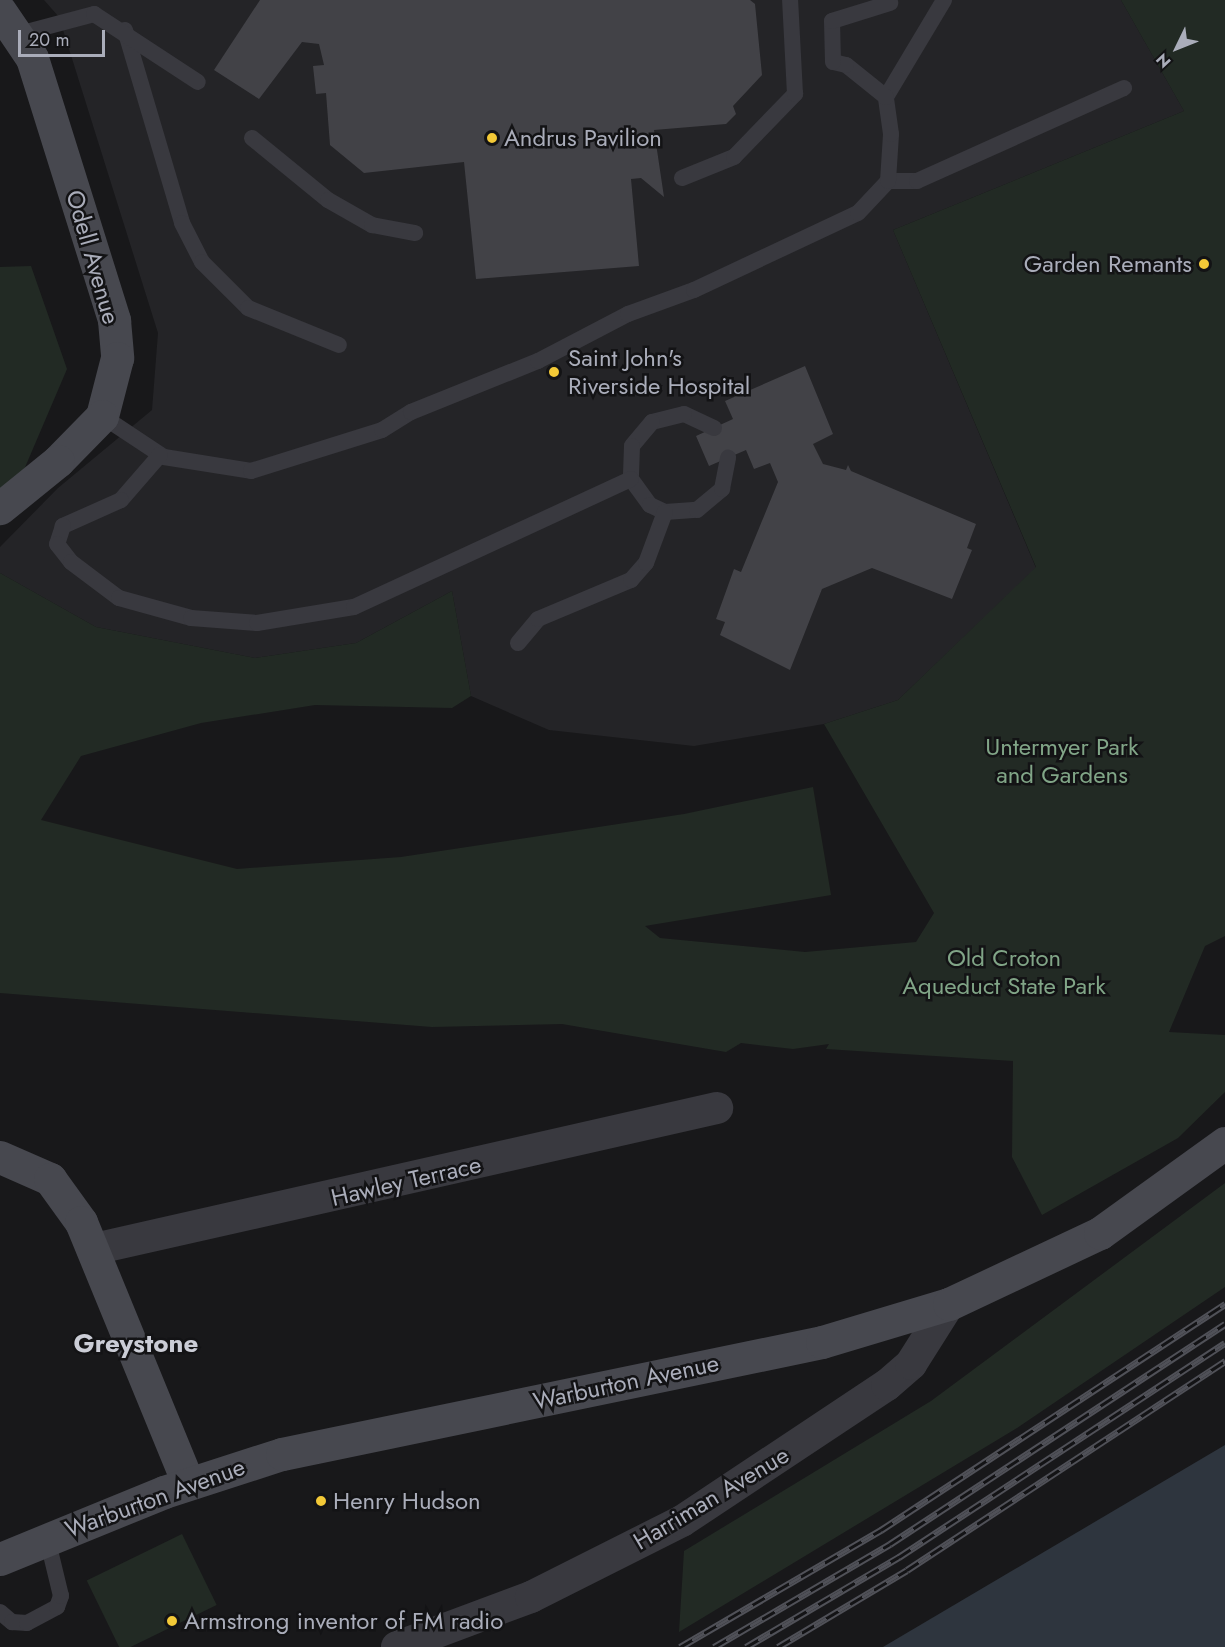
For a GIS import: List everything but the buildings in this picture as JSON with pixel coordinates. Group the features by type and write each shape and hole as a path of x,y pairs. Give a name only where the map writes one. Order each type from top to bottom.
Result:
{"street":[{"name":"Odell Avenue","path":"0,508 58,461 102,416 117,358 114,320 32,58 10,22"},
{"name":"Hawley Terrace","path":"94,1249 717,1108"},
{"name":"Warburton Avenue","path":"0,1559 47,1538 188,1484 282,1454 822,1342 948,1304 1100,1233 1225,1143"},
{"path":"0,1157 50,1179 94,1249 188,1484"},
{"name":"Harriman Avenue","path":"397,1647 531,1597 682,1521 887,1385 911,1364 948,1304"}],"lane":[{"path":"682,178 734,157 795,94 790,0"},
{"path":"102,416 160,455 251,471 382,430 411,412 538,361 628,314 694,290 858,213 888,181 891,134 886,97 944,0"},
{"path":"886,97 846,65 833,62 832,21 890,3"},
{"path":"10,22 93,7 198,82"},
{"path":"125,30 182,223 202,262 248,308 339,345"},
{"path":"888,181 917,181 1124,88"},
{"path":"252,138 328,200 372,225 415,232"},
{"path":"714,428 684,414 652,422 632,446 631,479 650,505 665,512 697,510 711,502 722,489 728,458"},
{"path":"160,455 121,500 63,526 57,544 71,562 119,598 191,618 257,623 354,607 457,556 631,479"},
{"path":"518,643 538,619 631,580 646,563 665,512"},
{"path":"4,1620 27,1623 57,1607 61,1596 47,1538"}],"shaded area":[{"name":"Saint John's Riverside Hospital","path":"44,0 1121,0 1184,111 893,230 1036,568 898,700 824,724 694,746 549,730 471,696 452,591 356,643 255,658 96,627 0,573 0,547 58,488 152,410 158,333 59,17"},
{"path":"1225,1445 1225,1647 883,1647"}],"green space":[{"path":"1121,0 1225,0 1225,936 1205,946 1169,1032 1225,1035 1225,1092 1178,1138 1042,1215 1012,1157 1013,1061 826,1049 829,1044 793,1049 741,1043 726,1052 562,1024 432,1027 0,993 0,573 96,627 255,658 356,643 452,591 471,696 452,708 315,705 201,723 81,756 41,820 237,869 401,857 684,814 813,787 831,895 645,926 660,938 805,952 916,942 934,913 824,724 898,700 1036,567 893,230 1184,111"},
{"path":"31,266 67,369 0,526 0,267"},
{"path":"1225,1183 1225,1287 1017,1428 679,1632 684,1551 931,1401"},
{"path":"182,1534 217,1605 131,1647 119,1647 87,1580"}],"railway":[{"path":"680,1647 881,1530 1225,1304"},
{"path":"714,1647 890,1544 1225,1324"},
{"path":"746,1647 899,1557 1225,1343"},
{"path":"778,1647 907,1570 1225,1361"}],"place":[{"name":"Andrus Pavilion","path":"492,138"},
{"name":"Garden Remants","path":"1204,264"},
{"name":"Saint John's Riverside Hospital","path":"554,372"},
{"name":"Henry Hudson","path":"321,1501"},
{"name":"Armstrong inventor of FM radio","path":"172,1621"}],"district":[{"name":"Greystone","path":"136,1344"}],"park label":[{"name":"Untermyer Park and Gardens","path":"1062,761"},
{"name":"Old Croton Aqueduct State Park","path":"1004,972"}]}
